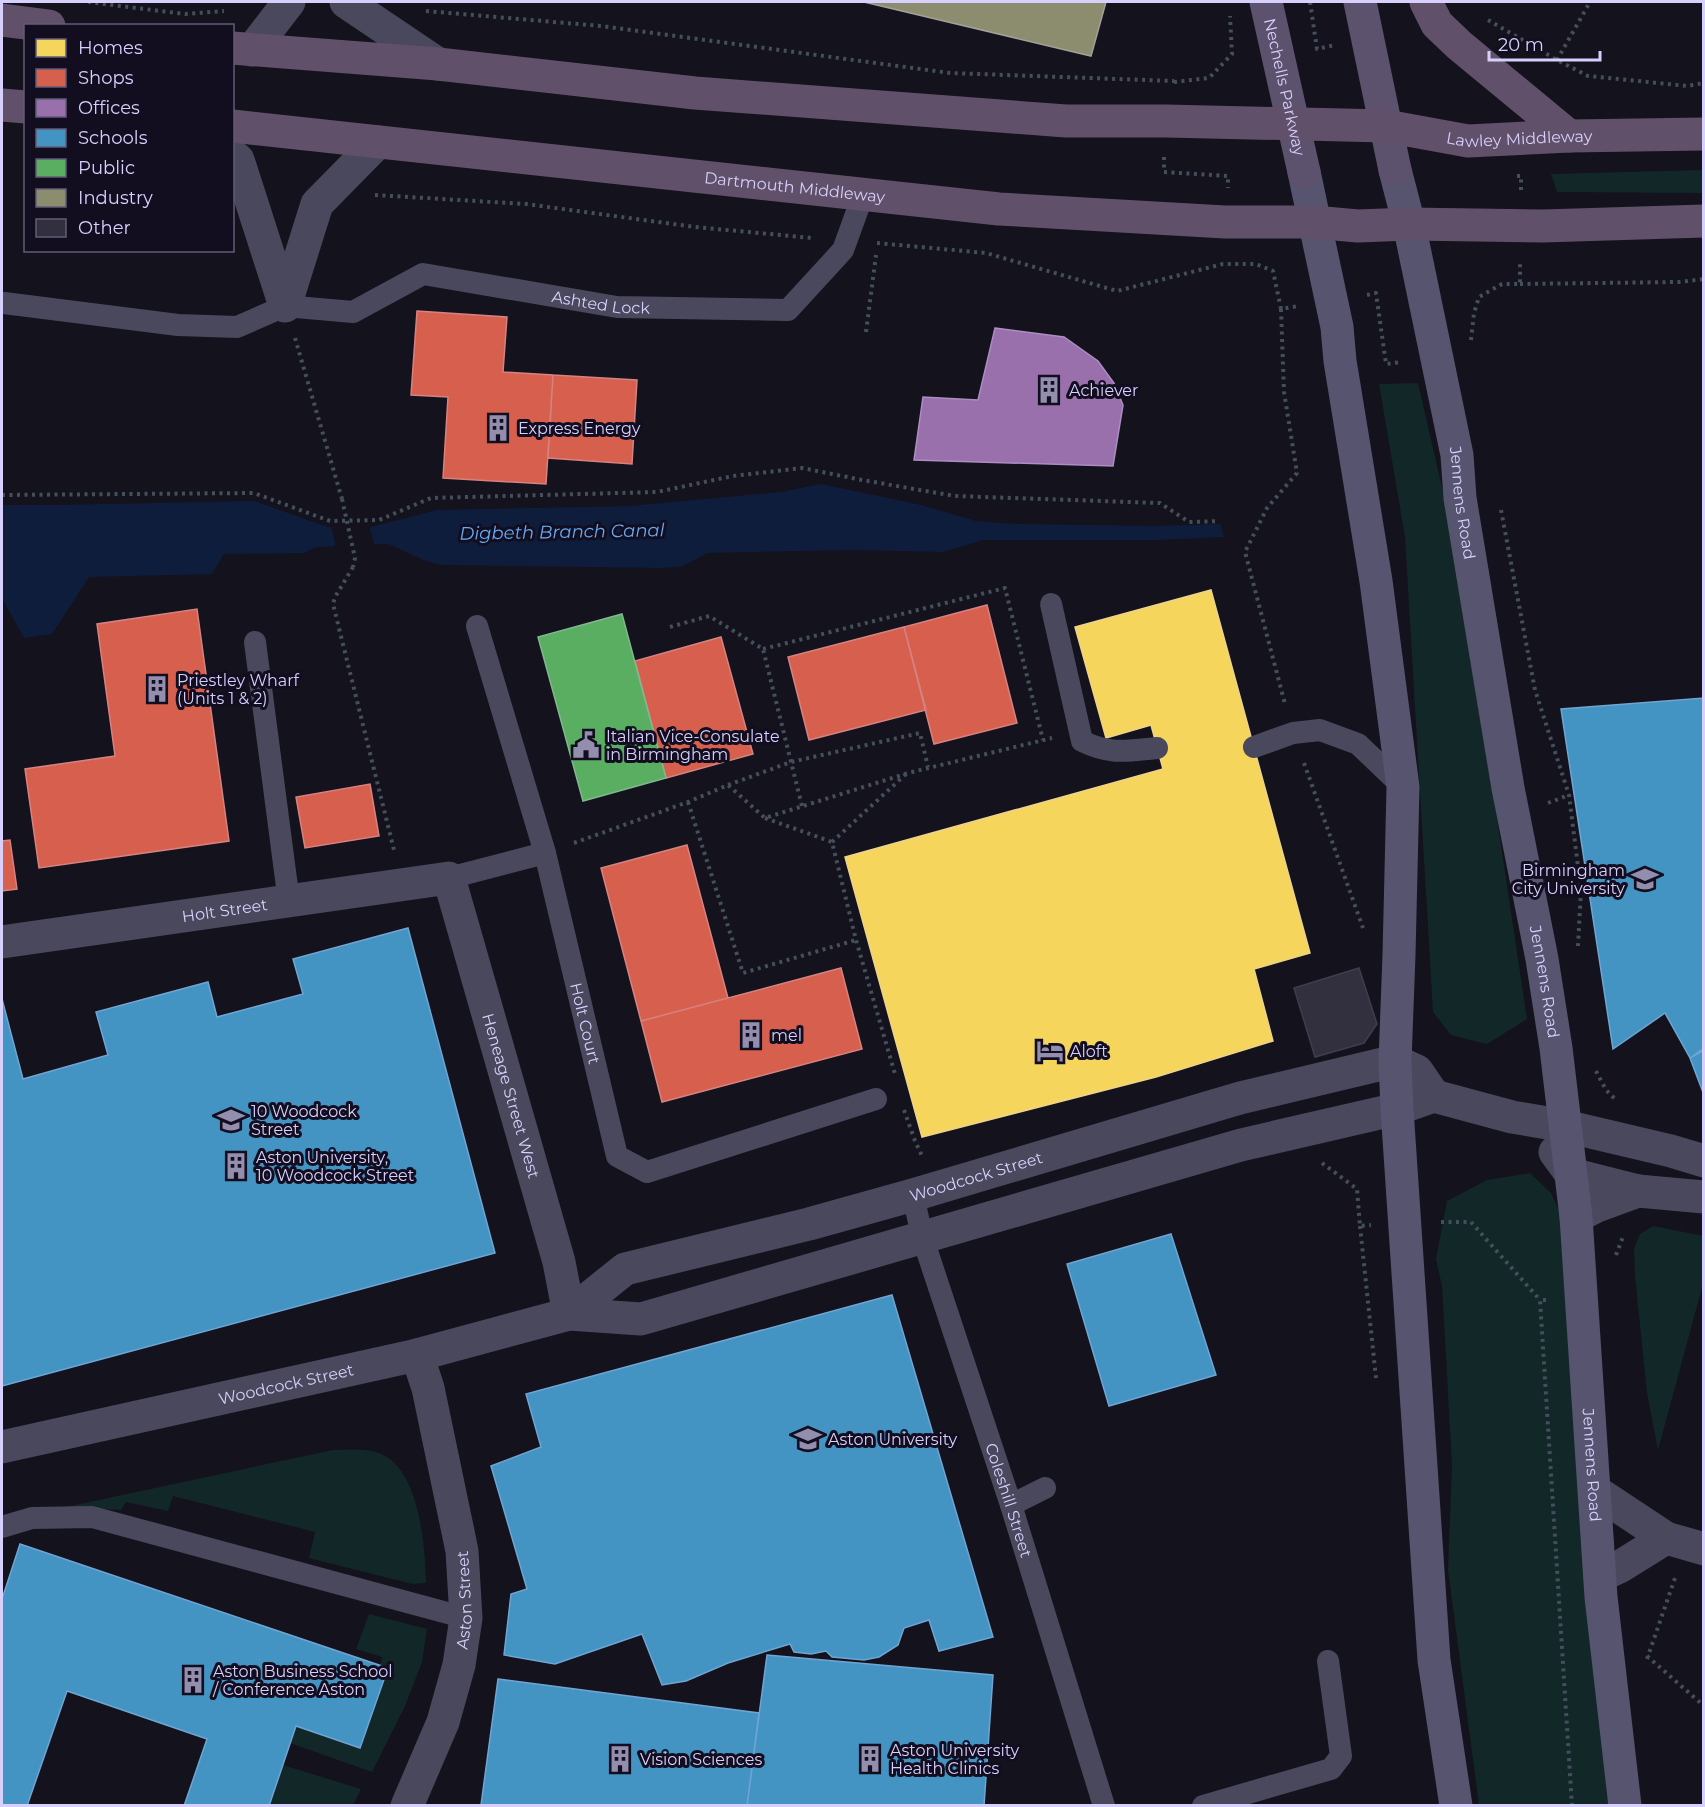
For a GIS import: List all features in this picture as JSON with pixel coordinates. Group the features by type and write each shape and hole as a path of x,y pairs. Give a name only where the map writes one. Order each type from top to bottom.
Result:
{"highway":[{"path":"1426,2 1437,24 1459,45 1569,136"},
{"path":"2,20 33,24"},
{"path":"242,49 438,64 695,93 939,112 1066,121 1293,124"},
{"path":"2,105 24,107"},
{"name":"Lawley Middleway","path":"1293,124 1386,126 1468,141 1569,136 1704,134"},
{"name":"Dartmouth Middleway","path":"234,126 999,209 1225,222 1313,222 1358,226 1409,224"},
{"path":"1409,224 1543,226 1704,221"}],"main road":[{"name":"Nechells Parkway","path":"1266,2 1313,222"},
{"path":"1360,2 1386,126"},
{"name":"Jennens Road","path":"1386,126 1457,454 1460,498 1506,776 1542,959 1556,1048 1576,1218 1600,1576 1625,1806"},
{"path":"1313,222 1337,327 1340,362 1376,581 1402,787 1395,1062 1397,1109 1434,1660 1456,1806"}],"street":[{"path":"242,49 289,2"},
{"path":"345,2 438,64"},
{"path":"285,306 317,204 378,142"},
{"path":"234,156 238,160 285,306"},
{"name":"Holt Street","path":"2,942 449,878"},
{"name":"Heneage Street West","path":"449,878 559,1262 569,1314"},
{"path":"1395,1062 1417,1071 1434,1096 1533,1121 1565,1126 1671,1151 1704,1161"},
{"name":"Woodcock Street","path":"569,1314 626,1269 809,1224 1240,1098 1395,1062"},
{"name":"Woodcock Street","path":"2,1447 417,1355 569,1314 641,1319 1241,1145 1397,1109 1434,1096"},
{"path":"1533,1121 1571,1174 1638,1191 1704,1197"},
{"path":"1576,1218 1597,1206 1638,1191"},
{"name":"Aston Street","path":"407,1806 443,1722 459,1665 466,1618 462,1551 428,1388 417,1355"},
{"path":"1595,1491 1684,1543"},
{"path":"1600,1576 1684,1543"}],"lane":[{"name":"Ashted Lock","path":"285,306 353,312 423,274 617,307 788,310 843,250 863,195"},
{"path":"4,303 178,324 237,327 285,306"},
{"path":"1051,604 1082,741 1098,749 1116,752 1157,748"},
{"name":"Holt Court","path":"477,626 545,853 617,1155 647,1173 876,1099"},
{"path":"255,642 289,902"},
{"path":"1254,747 1293,733 1320,730 1358,744 1402,787"},
{"path":"449,878 545,853"},
{"name":"Coleshill Street","path":"913,1195 922,1236 1011,1505 1104,1806"},
{"path":"1011,1505 1045,1488"},
{"path":"2,1527 32,1518 92,1517 466,1618"},
{"path":"1203,1806 1331,1769 1341,1756 1328,1661"}],"path":[{"path":"88,2 185,14 232,10"},
{"path":"1590,2 1557,60 1588,75 1687,86 1704,83"},
{"path":"420,11 601,26 950,73 1174,81"},
{"path":"330,192 526,204 695,227 986,253 1117,291 1223,264"},
{"path":"866,332 876,255"},
{"path":"1520,284 1679,282 1704,279"},
{"path":"285,306 342,499 355,558 353,567 334,597 333,604 403,885"},
{"path":"1245,552 1267,508 1297,473 1284,392 1281,309"},
{"path":"2,495 254,493 330,521 379,520 431,498 657,492 733,476 802,468 955,495 1160,503 1189,522 1219,521"},
{"path":"1501,508 1535,690 1569,795 1581,890 1578,946"},
{"path":"763,649 1005,588 1043,740"},
{"path":"669,627 709,616 763,649 802,806"},
{"path":"545,853 791,762 920,733 928,767"},
{"path":"765,818 908,772 1079,733"},
{"path":"832,842 908,772"},
{"path":"728,785 765,818 832,842"},
{"path":"1543,805 1569,795"},
{"path":"688,802 743,974 856,940"},
{"path":"832,842 856,940 890,1054"},
{"path":"905,1115 915,1141"},
{"path":"1314,1156 1357,1189 1360,1226 1403,1221 1470,1222 1540,1300 1572,1806"},
{"path":"1540,1300 1583,1300"},
{"path":"1684,1543 1679,1569 1647,1656 1704,1706"}],"green space":[{"path":"1703,170 1703,193 1557,192 1551,174"},
{"path":"1418,383 1458,557 1527,1019 1487,1044 1451,1035 1433,1012 1405,537 1379,384"},
{"path":"1530,1173 1551,1193 1560,1212 1614,1805 1479,1805 1448,1570 1452,1465 1442,1286 1436,1259 1447,1201 1487,1180"},
{"path":"1653,1226 1704,1236 1703,1284 1658,1450 1647,1393 1634,1249 1640,1234"},
{"path":"333,1450 374,1451 393,1461 404,1474 418,1510 426,1583 413,1584 309,1558 315,1532 173,1496 168,1511 126,1502 121,1510 66,1507"},
{"path":"369,1614 427,1629 422,1662 405,1706 372,1772 290,1743 296,1726 360,1747 387,1669 380,1666 382,1657 356,1649"},
{"path":"283,1765 361,1789 353,1805 269,1806"}],"water":[{"name":"Digbeth Branch Canal","path":"821,484 921,505 976,521 1019,524 1157,526 1220,524 1224,537 1156,540 983,540 943,552 852,550 707,553 683,566 664,568 441,565 426,561 388,544 316,547 304,553 224,554 212,574 89,577 52,634 24,638 2,598 2,505 254,501 328,527 371,527 437,510 630,506 781,492"}],"pier":[{"path":"331,524 369,524 375,548 336,549"}],"building: Homes":[{"path":"1211,590 1310,953 1254,969 1273,1041 1156,1077 922,1137 845,857 1163,769 1151,725 1106,738 1075,627"}],"building: Shops":[{"name":"Express Energy","path":"417,311 507,317 503,372 553,375 546,484 443,478 448,397 411,395"},
{"path":"553,375 637,380 632,464 548,458"},
{"path":"987,605 1017,723 934,744 904,627"},
{"name":"Priestley Wharf (Units 1 & 2)","path":"197,609 229,841 39,868 25,769 115,756 97,624"},
{"path":"904,627 926,710 809,740 788,657"},
{"path":"721,637 753,754 666,778 635,661"},
{"path":"370,784 379,836 305,848 296,797"},
{"path":"10,840 17,889 2,891 2,841"},
{"path":"687,845 728,998 641,1021 601,868"},
{"name":"mel","path":"841,968 862,1049 662,1102 641,1021"}],"building: Offices":[{"name":"Achiever","path":"995,328 1064,337 1098,361 1114,383 1123,405 1113,466 914,460 923,397 978,400"}],"building: Schools":[{"name":"Birmingham City University","path":"1704,698 1704,1048 1690,1058 1665,1013 1613,1049 1561,709"},
{"name":"10 Woodcock Street","path":"408,928 495,1253 2,1386 2,999 23,1079 108,1055 96,1012 208,982 217,1017 303,994 293,959"},
{"path":"1704,1050 1704,1095 1690,1058"},
{"path":"1171,1234 1216,1375 1109,1406 1067,1264"},
{"path":"892,1295 993,1637 939,1651 929,1620 904,1628 898,1645 879,1657 864,1660 832,1657 826,1651 811,1654 794,1652 790,1644 728,1663 686,1681 662,1685 642,1634 555,1664 504,1655 511,1594 527,1589 491,1466 541,1447 526,1394"},
{"name":"Aston Business School / Conference Aston","path":"20,1544 388,1668 360,1748 296,1726 269,1806 184,1806 207,1739 67,1691 27,1806 2,1806 2,1599"},
{"name":"Aston University Health Clinics","path":"767,1655 993,1675 984,1806 747,1806"},
{"name":"Vision Sciences","path":"498,1679 759,1713 747,1806 481,1805"}],"building: Public":[{"path":"622,614 666,778 583,801 538,637"}],"building: Industry":[{"path":"864,2 1106,2 1091,56"}],"building: Other":[{"path":"1359,968 1377,1024 1364,1043 1315,1057 1294,988"}],"place":[{"name":"Achiever","path":"1049,390"},
{"name":"Express Energy","path":"498,428"},
{"name":"Priestley Wharf (Units 1 & 2)","path":"157,689"},
{"name":"Italian Vice-Consulate in Birmingham","path":"586,745"},
{"name":"Birmingham City University","path":"1645,879"},
{"name":"mel","path":"751,1035"},
{"name":"Aloft","path":"1050,1051"},
{"name":"10 Woodcock Street","path":"231,1120"},
{"name":"Aston University, 10 Woodcock Street","path":"236,1166"},
{"name":"Aston University","path":"808,1439"},
{"name":"Aston Business School / Conference Aston","path":"193,1680"},
{"name":"Vision Sciences","path":"620,1759"},
{"name":"Aston University Health Clinics","path":"870,1759"}]}
